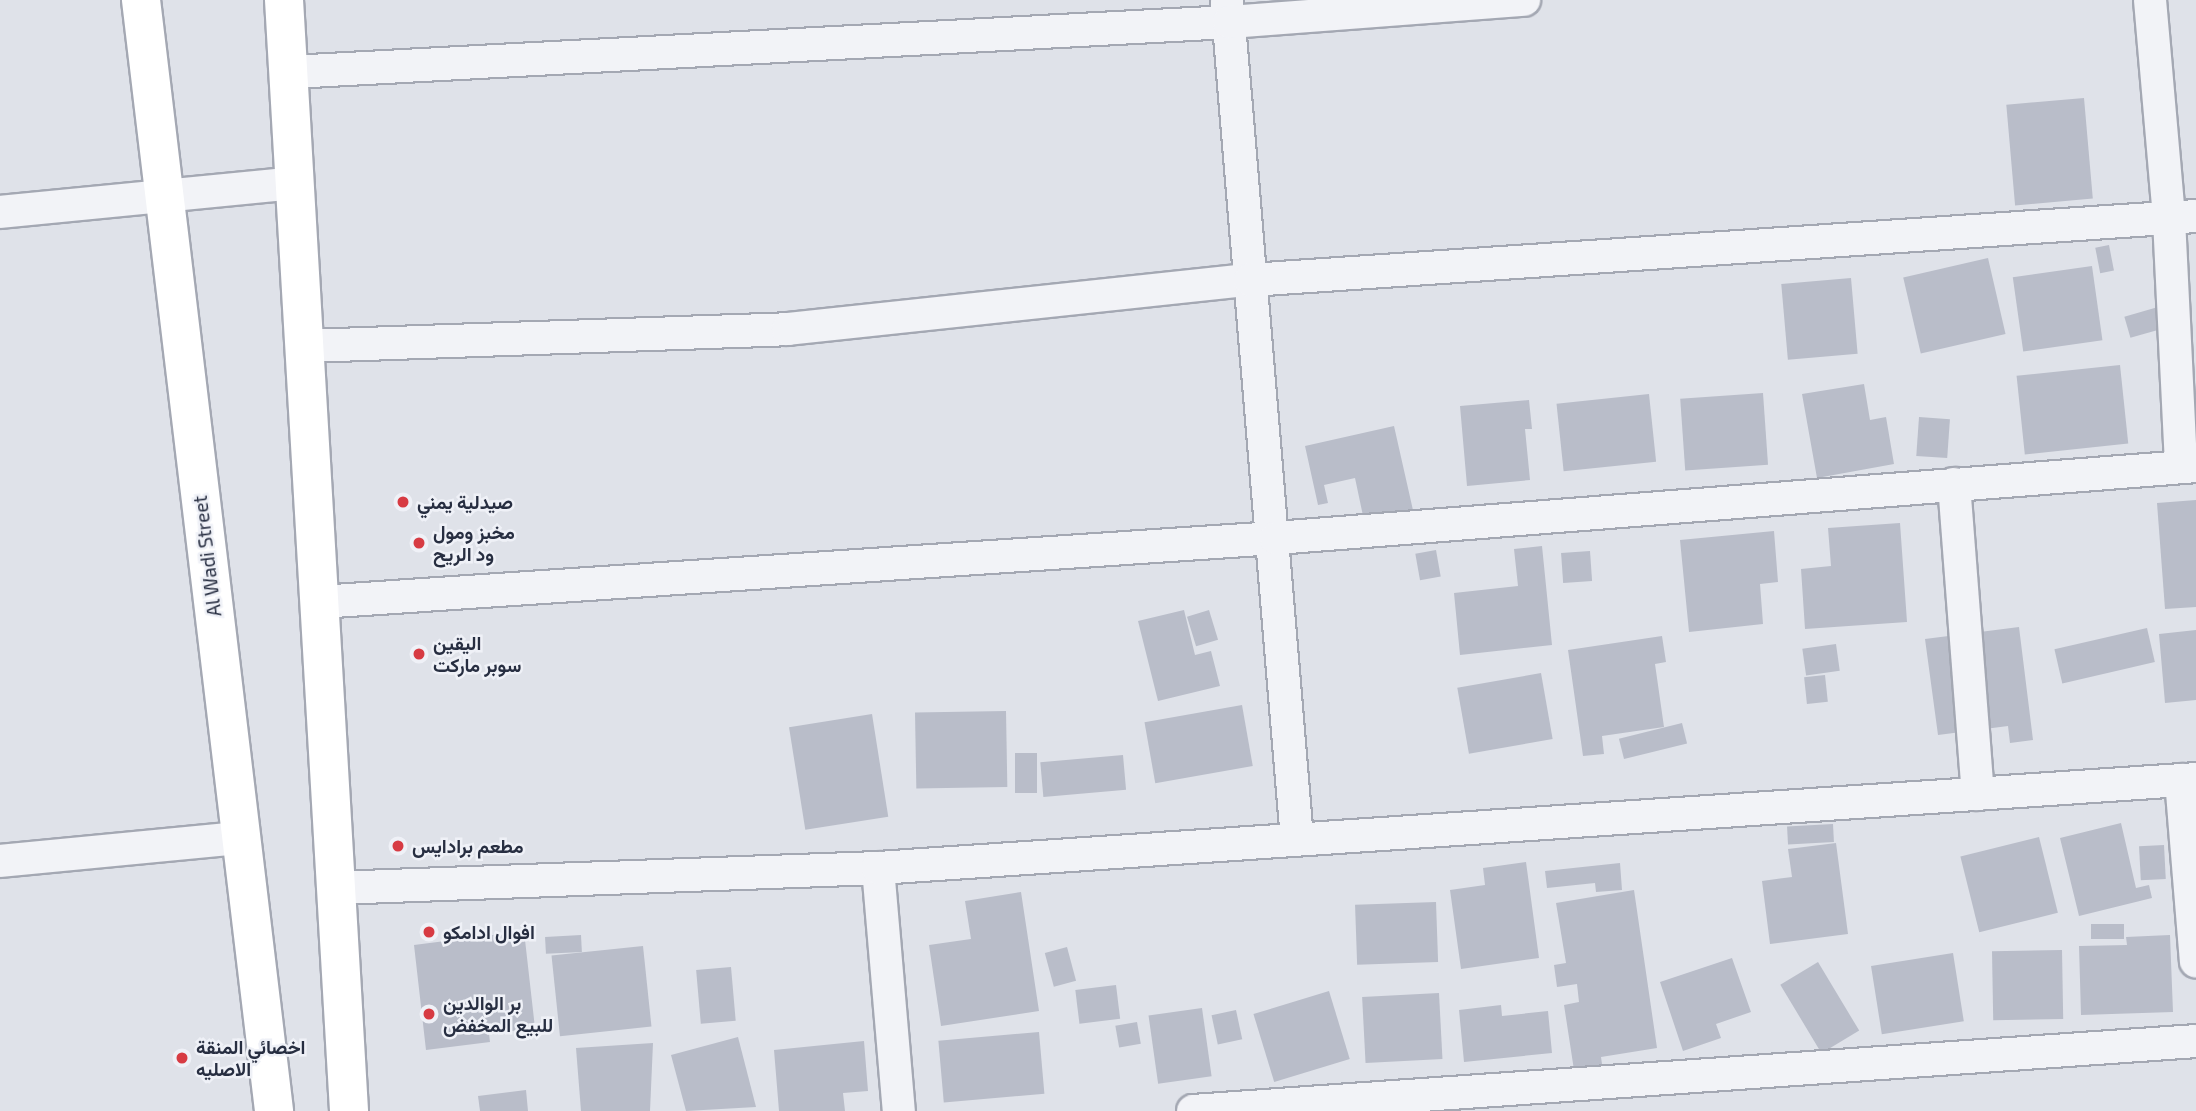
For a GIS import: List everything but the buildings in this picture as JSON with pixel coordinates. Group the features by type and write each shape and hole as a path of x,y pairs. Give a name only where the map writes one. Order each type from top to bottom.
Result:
{"main road":[{"name":"Al Wadi Street","path":"141,0 274,1111"},
{"path":"284,0 291,72 349,1111"}],"street":[{"path":"291,72 1228,11 1524,0"},
{"path":"319,602 1276,538 2188,467 2183,218 2150,0"},
{"path":"1228,11 1250,280 1276,538 1297,839"},
{"path":"0,212 297,183"},
{"path":"307,346 788,329 1250,280 2183,218"},
{"path":"1954,484 1978,794"},
{"path":"335,888 878,868 2188,780 2196,961"},
{"path":"0,861 241,838"},
{"path":"878,868 899,1111"},
{"path":"1193,1111 1321,1107 2196,1041"}],"place":[{"name":"صيدلية يمني","path":"403,502"},
{"name":"مخبز ومول ود الريح","path":"419,543"},
{"name":"اليقين سوبر ماركت","path":"419,654"},
{"name":"مطعم برادايس","path":"398,846"},
{"name":"افوال ادامكو","path":"429,932"},
{"name":"بر الوالدين للبيع المخفض","path":"429,1014"},
{"name":"اخصائي المنقة الاصليه","path":"182,1058"}]}
